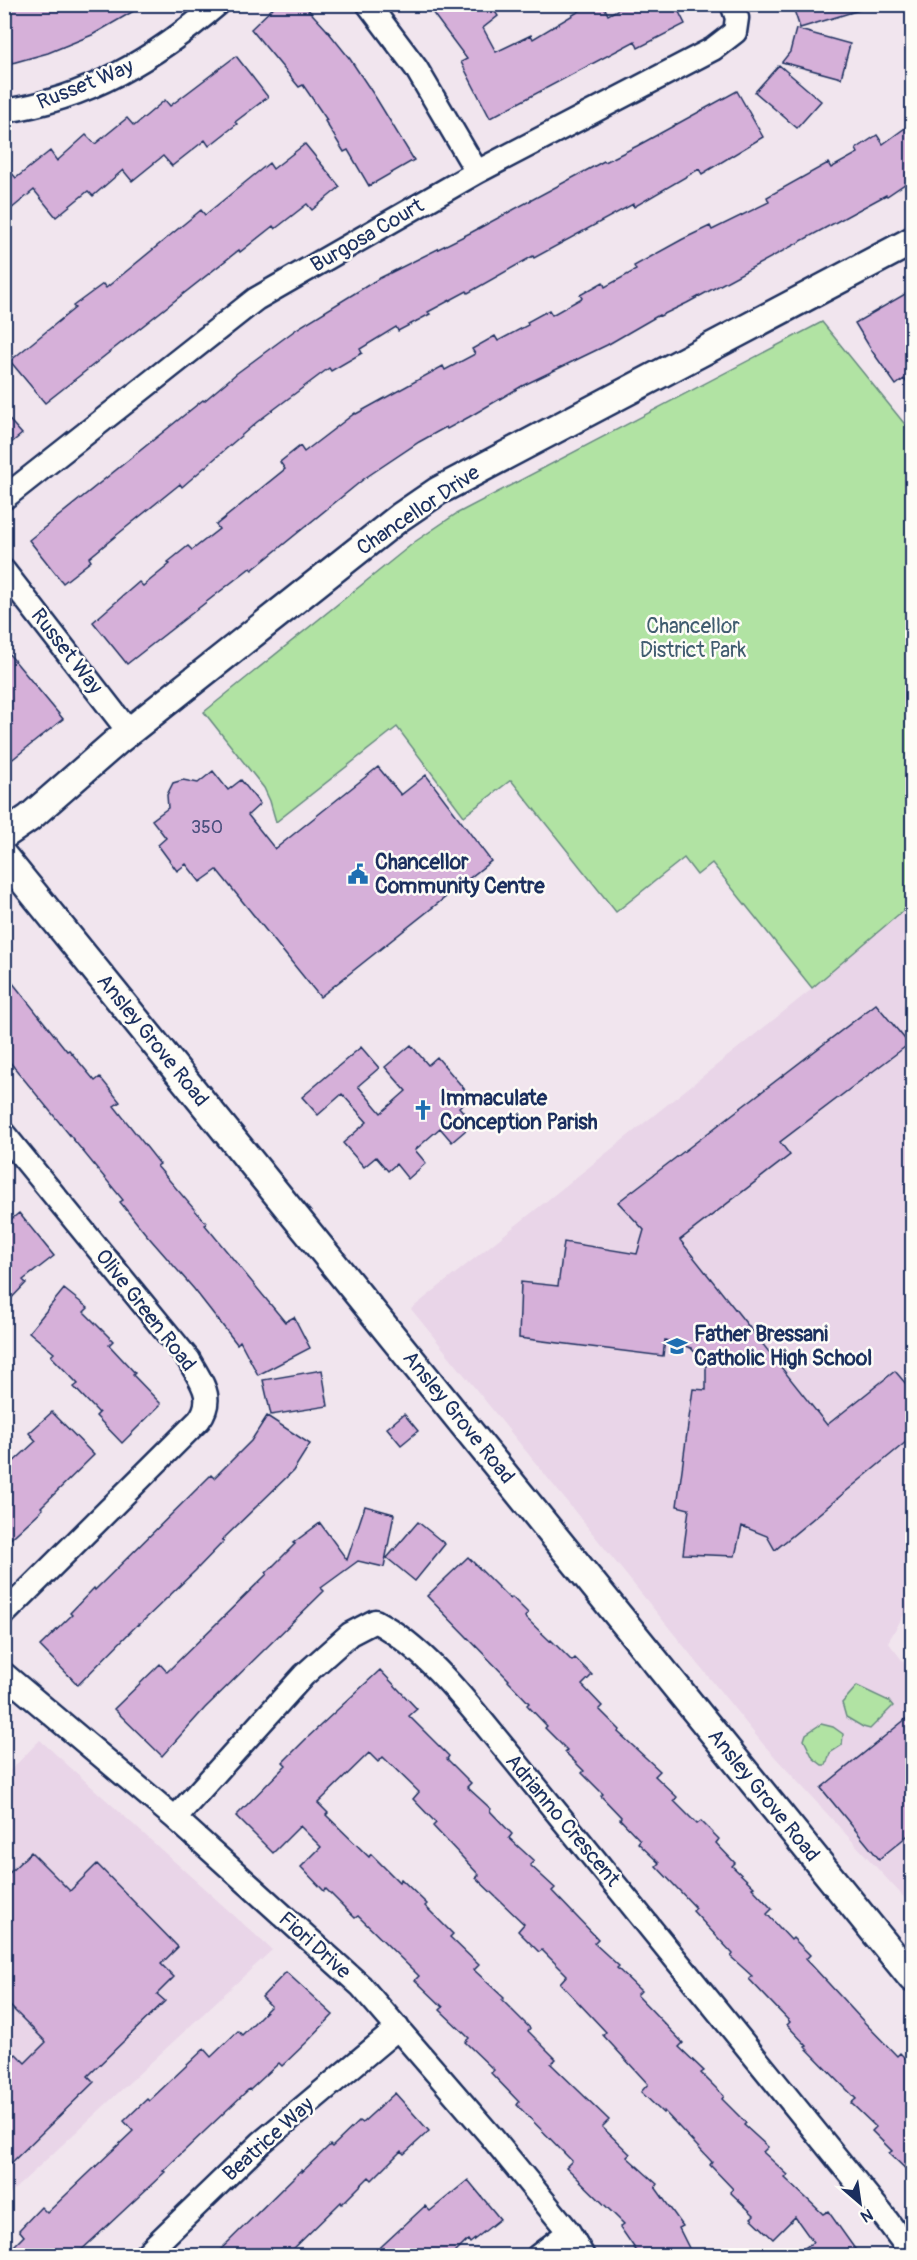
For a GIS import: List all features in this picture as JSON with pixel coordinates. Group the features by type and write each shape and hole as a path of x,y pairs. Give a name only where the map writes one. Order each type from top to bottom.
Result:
{"street":[{"name":"Russet Way","path":"4,111 44,102 105,81 151,56 218,4"},
{"path":"368,4 416,68 477,172"},
{"name":"Burgosa Court","path":"4,498 255,299 477,172 713,49 735,32 737,18 732,4"},
{"name":"Chancellor Drive","path":"4,836 129,732 349,556 438,491 912,241"},
{"name":"Russet Way","path":"4,571 129,732"},
{"name":"Ansley Grove Road","path":"4,856 912,1978"},
{"name":"Olive Green Road","path":"4,1614 199,1419 206,1410 207,1394 189,1360 52,1190 7,1143"},
{"name":"Adrianno Crescent","path":"175,1818 304,1675 351,1634 375,1622 392,1631 455,1690 515,1761 876,2206 906,2246 909,2256"},
{"name":"Fiori Drive","path":"4,1674 175,1818 361,1986 399,2028 569,2232 583,2256"},
{"name":"Beatrice Way","path":"144,2256 262,2142 399,2028"},
{"path":"538,2256 569,2232"}],"shaded area":[{"name":"Father Bressani Catholic High School","path":"912,902 912,1601 888,1642 912,1673 912,1906 763,1744 411,1309 812,989"},
{"path":"40,1740 272,1950 5,2198 5,1776"}],"green space":[{"name":"Chancellor District Park","path":"822,322 912,433 912,903 812,988 712,863 697,875 684,858 616,912 511,780 464,816 397,727 276,822 264,788 204,712 416,541 456,514"},
{"path":"857,1686 889,1701 893,1706 870,1729 846,1717 842,1703"},
{"path":"821,1724 833,1727 843,1734 842,1745 830,1753 826,1765 822,1765 813,1758 804,1740 806,1734"}],"building":[{"path":"13,4 146,4 92,35 48,53 12,63 4,35 4,7"},
{"path":"277,4 303,4 326,29 350,59 414,160 369,186 348,150 344,152 325,121 327,120 303,85 299,87 251,29"},
{"path":"426,4 490,4 498,16 483,28 496,52 531,35 533,39 591,4 603,4 608,15 628,4 675,4 685,24 638,48 635,41 490,118 461,62 467,59"},
{"path":"792,4 865,4 866,8 800,28"},
{"path":"796,29 850,44 841,78 782,62 790,52"},
{"path":"236,56 268,97 235,122 237,124 209,146 205,140 172,166 163,156 132,181 123,170 93,196 88,191 56,217 34,190 4,215 4,164 16,178 50,151 57,161 86,135 95,144 127,118 134,126 165,100 170,106"},
{"path":"779,65 821,101 797,128 755,92"},
{"path":"737,91 763,137 702,174 699,169 634,207 633,204 534,258 533,256 468,293 467,291 428,312 430,314 398,331 396,327 360,349 362,353 331,371 329,368 257,422 182,487 180,484 118,534 89,558 91,561 63,583 29,540 237,373 298,328 378,279 637,146"},
{"path":"912,123 912,179 887,196 687,303 659,315 607,345 522,386 447,429 446,427 419,442 365,478 252,570 250,568 127,664 93,622 139,582 143,586 188,546 192,550 219,529 216,525 285,469 280,462 300,446 304,452 355,413 443,366 445,370 475,354 472,349 495,336 498,341 528,325 527,322 549,310 552,315 582,298 580,295 603,282 605,287 636,270 634,266 683,239 710,226 712,230 769,202 767,197 828,163 831,168 858,153 856,149 877,135 883,144"},
{"path":"305,144 340,187 312,210 307,204 275,229 273,226 240,252 239,250 45,403 10,361 75,308 73,306 103,284 106,288 201,210 205,215 269,163 273,169"},
{"path":"912,290 912,390 904,379 896,385 855,323"},
{"path":"4,414 22,434 4,449"},
{"path":"4,648 63,719 4,766"},
{"name":"Chancellor Community Centre","path":"378,767 401,795 426,775 491,861 320,997 217,870 200,882 186,864 177,871 158,845 166,838 152,820 168,808 167,795 173,783 183,780 198,783 213,771 228,790 241,780 260,804 248,815 275,849"},
{"path":"4,972 67,1051 69,1050 95,1081 100,1077 120,1102 114,1106 160,1164 157,1166 285,1322 294,1317 310,1348 258,1375 240,1341 237,1344 194,1289 145,1233 120,1202 123,1200 4,1055"},
{"path":"876,1004 909,1044 780,1142 790,1155 680,1240 827,1425 895,1371 912,1391 912,1437 775,1550 767,1536 742,1526 735,1556 683,1554 689,1509 677,1506 693,1389 706,1390 706,1365 691,1348 665,1340 663,1356 519,1338 521,1282 558,1286 564,1242 637,1254 644,1230 618,1202"},
{"name":"Immaculate Conception Parish","path":"411,1045 428,1065 437,1057 471,1097 459,1107 473,1124 452,1142 440,1128 415,1150 426,1163 408,1179 396,1164 388,1171 376,1157 364,1167 343,1143 367,1122 342,1094 318,1115 302,1097 361,1047 379,1068 358,1086 381,1113 406,1091 385,1067"},
{"path":"19,1213 54,1256 23,1280 26,1283 4,1306 4,1225"},
{"path":"64,1289 88,1308 84,1312 113,1341 109,1345 135,1373 133,1375 161,1404 122,1443 96,1416 99,1413 74,1387 78,1384 51,1356 54,1353 29,1332"},
{"path":"322,1370 328,1406 271,1415 263,1380"},
{"path":"52,1412 94,1455 41,1507 43,1509 4,1545 4,1474 11,1468 9,1466 36,1441 29,1433"},
{"path":"404,1414 418,1431 401,1445 387,1428"},
{"path":"267,1416 310,1444 293,1471 78,1685 40,1646 72,1615 70,1613 94,1588 95,1590 211,1475 214,1478 251,1441"},
{"path":"365,1506 394,1514 384,1567 358,1561 321,1588 324,1591 205,1708 162,1756 114,1709 160,1664 167,1672 267,1574 295,1544 293,1543 320,1523 347,1560"},
{"path":"418,1522 445,1544 415,1581 387,1558"},
{"path":"468,1557 510,1599 512,1597 528,1613 525,1617 550,1641 572,1661 575,1658 592,1675 582,1685 602,1706 599,1709 620,1730 618,1732 660,1771 655,1776 677,1797 674,1801 697,1824 701,1821 719,1839 716,1843 735,1863 732,1866 754,1887 752,1888 772,1909 767,1914 791,1940 793,1938 810,1955 806,1959 865,2023 897,2056 900,2053 912,2065 912,2175 889,2153 892,2151 872,2131 876,2127 851,2103 856,2099 805,2047 807,2046 787,2025 790,2022 749,1979 752,1976 731,1957 733,1954 693,1911 696,1908 656,1866 659,1863 638,1843 640,1840 601,1796 603,1794 582,1773 584,1771 565,1752 567,1750 545,1728 547,1726 527,1705 529,1703 427,1596"},
{"path":"380,1670 417,1709 409,1716 449,1756 447,1759 471,1783 467,1787 491,1809 490,1811 512,1834 509,1838 534,1861 530,1865 555,1888 552,1891 598,1939 594,1943 619,1966 617,1968 641,1991 637,1995 683,2043 679,2047 704,2071 701,2073 724,2096 722,2099 746,2123 744,2125 768,2147 763,2152 788,2175 785,2178 823,2214 828,2211 860,2256 793,2256 813,2242 795,2217 773,2239 751,2218 754,2215 730,2192 733,2189 710,2165 712,2162 664,2111 663,2113 641,2092 648,2084 603,2035 606,2032 560,1983 567,1975 542,1950 539,1952 518,1931 524,1924 476,1878 479,1875 433,1826 436,1823 413,1799 419,1792 383,1757 378,1762 369,1753 318,1803 328,1813 326,1815 369,1857 371,1854 399,1882 401,1879 427,1904 425,1906 453,1934 450,1937 479,1965 474,1970 504,1998 502,2000 530,2028 528,2031 556,2059 551,2064 609,2120 602,2127 630,2154 627,2157 657,2184 655,2187 683,2226 679,2228 693,2256 640,2256 620,2227 624,2224 566,2167 572,2161 517,2105 519,2102 491,2073 494,2070 465,2042 469,2038 440,2010 443,2007 415,1980 419,1976 358,1916 355,1918 301,1867 321,1847 300,1826 273,1853 236,1816 286,1765 283,1762"},
{"path":"912,1714 912,1832 879,1859 821,1788"},
{"path":"31,1852 70,1891 97,1864 178,1947 161,1964 174,1977 157,1994 165,2001 88,2076 94,2082 4,2170 4,2065 16,2054 25,2063 46,2042 4,2000 4,1928 11,1921 4,1914 4,1878"},
{"path":"286,1972 333,2015 308,2041 282,2066 279,2063 249,2089 75,2256 4,2256 24,2236 19,2230 41,2207 47,2213 133,2131 124,2121 147,2099 149,2101 204,2049 211,2057 238,2031 242,2035 271,2006 262,1997"},
{"path":"395,2093 429,2131 404,2154 401,2151 372,2180 369,2177 286,2256 214,2256 301,2170 302,2172 330,2145 332,2147 359,2121 362,2123"},
{"path":"468,2180 500,2219 470,2243 468,2240 452,2256 371,2256 425,2206 430,2211"}],"place":[{"name":"Chancellor Community Centre","path":"358,874"},
{"name":"Immaculate Conception Parish","path":"423,1110"},
{"name":"Father Bressani Catholic High School","path":"677,1346"}]}
